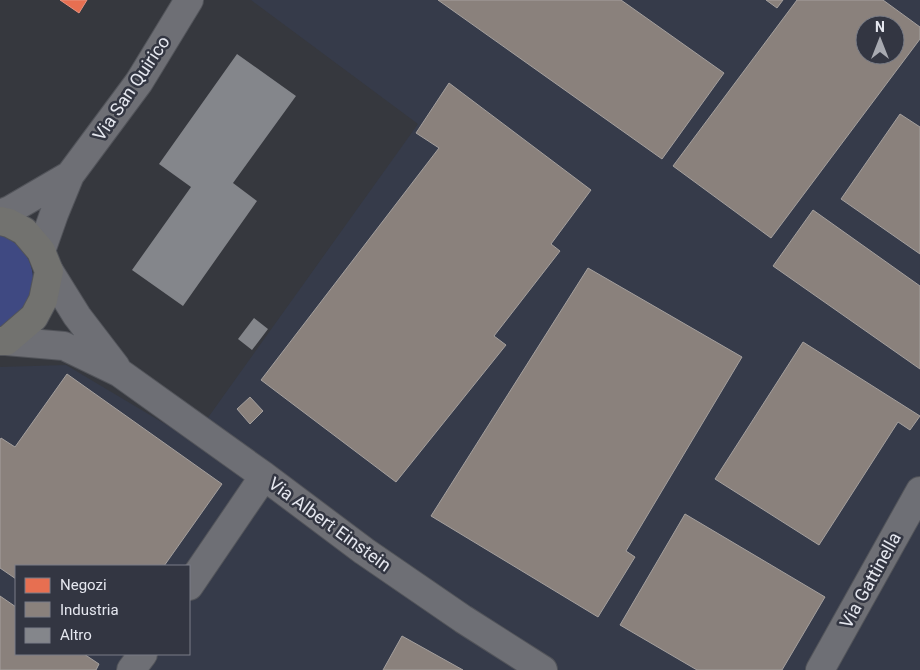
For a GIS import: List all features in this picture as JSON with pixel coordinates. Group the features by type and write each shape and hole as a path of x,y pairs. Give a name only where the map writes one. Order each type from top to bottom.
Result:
{"main road":[{"path":"0,221 9,223 24,231 45,261"},
{"name":"Via San Quirico","path":"3,341 34,317 43,300 45,261"}],"street":[{"name":"Via San Quirico","path":"45,261 54,214 70,175 139,82 189,0"},
{"name":"Via San Quirico","path":"0,214 25,202 70,175"},
{"name":"Via Albert Einstein","path":"45,261 77,316 120,373"},
{"name":"Via Albert Einstein","path":"3,341 64,346 120,373 264,476 364,551 463,619 543,670"},
{"path":"190,585 264,476"},
{"name":"Via Gattinella","path":"820,670 920,490"},
{"path":"132,670 142,655"}],"shaded area":[{"path":"251,0 920,0 920,670 0,670 0,367 66,365 192,440 418,124"},
{"path":"0,235 15,243 25,254 31,267 33,281 31,295 24,308 14,319 0,327"}],"building: Negozi":[{"path":"60,0 87,0 79,13"}],"building: Industria":[{"path":"438,0 621,0 724,73 662,159"},
{"path":"766,0 783,0 777,8"},
{"path":"797,0 883,0 904,15 855,15 855,65 901,65 771,238 673,166"},
{"path":"905,16 920,27 920,39 905,59"},
{"path":"449,83 591,190 551,244 560,251 494,336 506,345 396,482 261,380 439,148 416,133"},
{"path":"900,114 920,127 920,254 841,199"},
{"path":"813,210 920,286 920,369 773,266"},
{"path":"588,268 742,357 626,551 635,557 598,617 431,516"},
{"path":"803,342 920,416 910,430 898,422 819,545 715,479"},
{"path":"67,374 222,484 165,565 15,565 15,578 0,568 1,438 15,447"},
{"path":"250,397 263,411 250,424 237,409"},
{"path":"685,514 825,597 782,670 697,670 620,625"},
{"path":"0,596 15,606 15,655 86,655 99,664 96,670 0,670"},
{"path":"402,636 463,670 383,670"}],"building: Altro":[{"path":"237,54 296,96 233,183 257,201 183,306 132,270 191,187 159,164"},
{"path":"254,318 268,329 252,350 238,339"}]}
